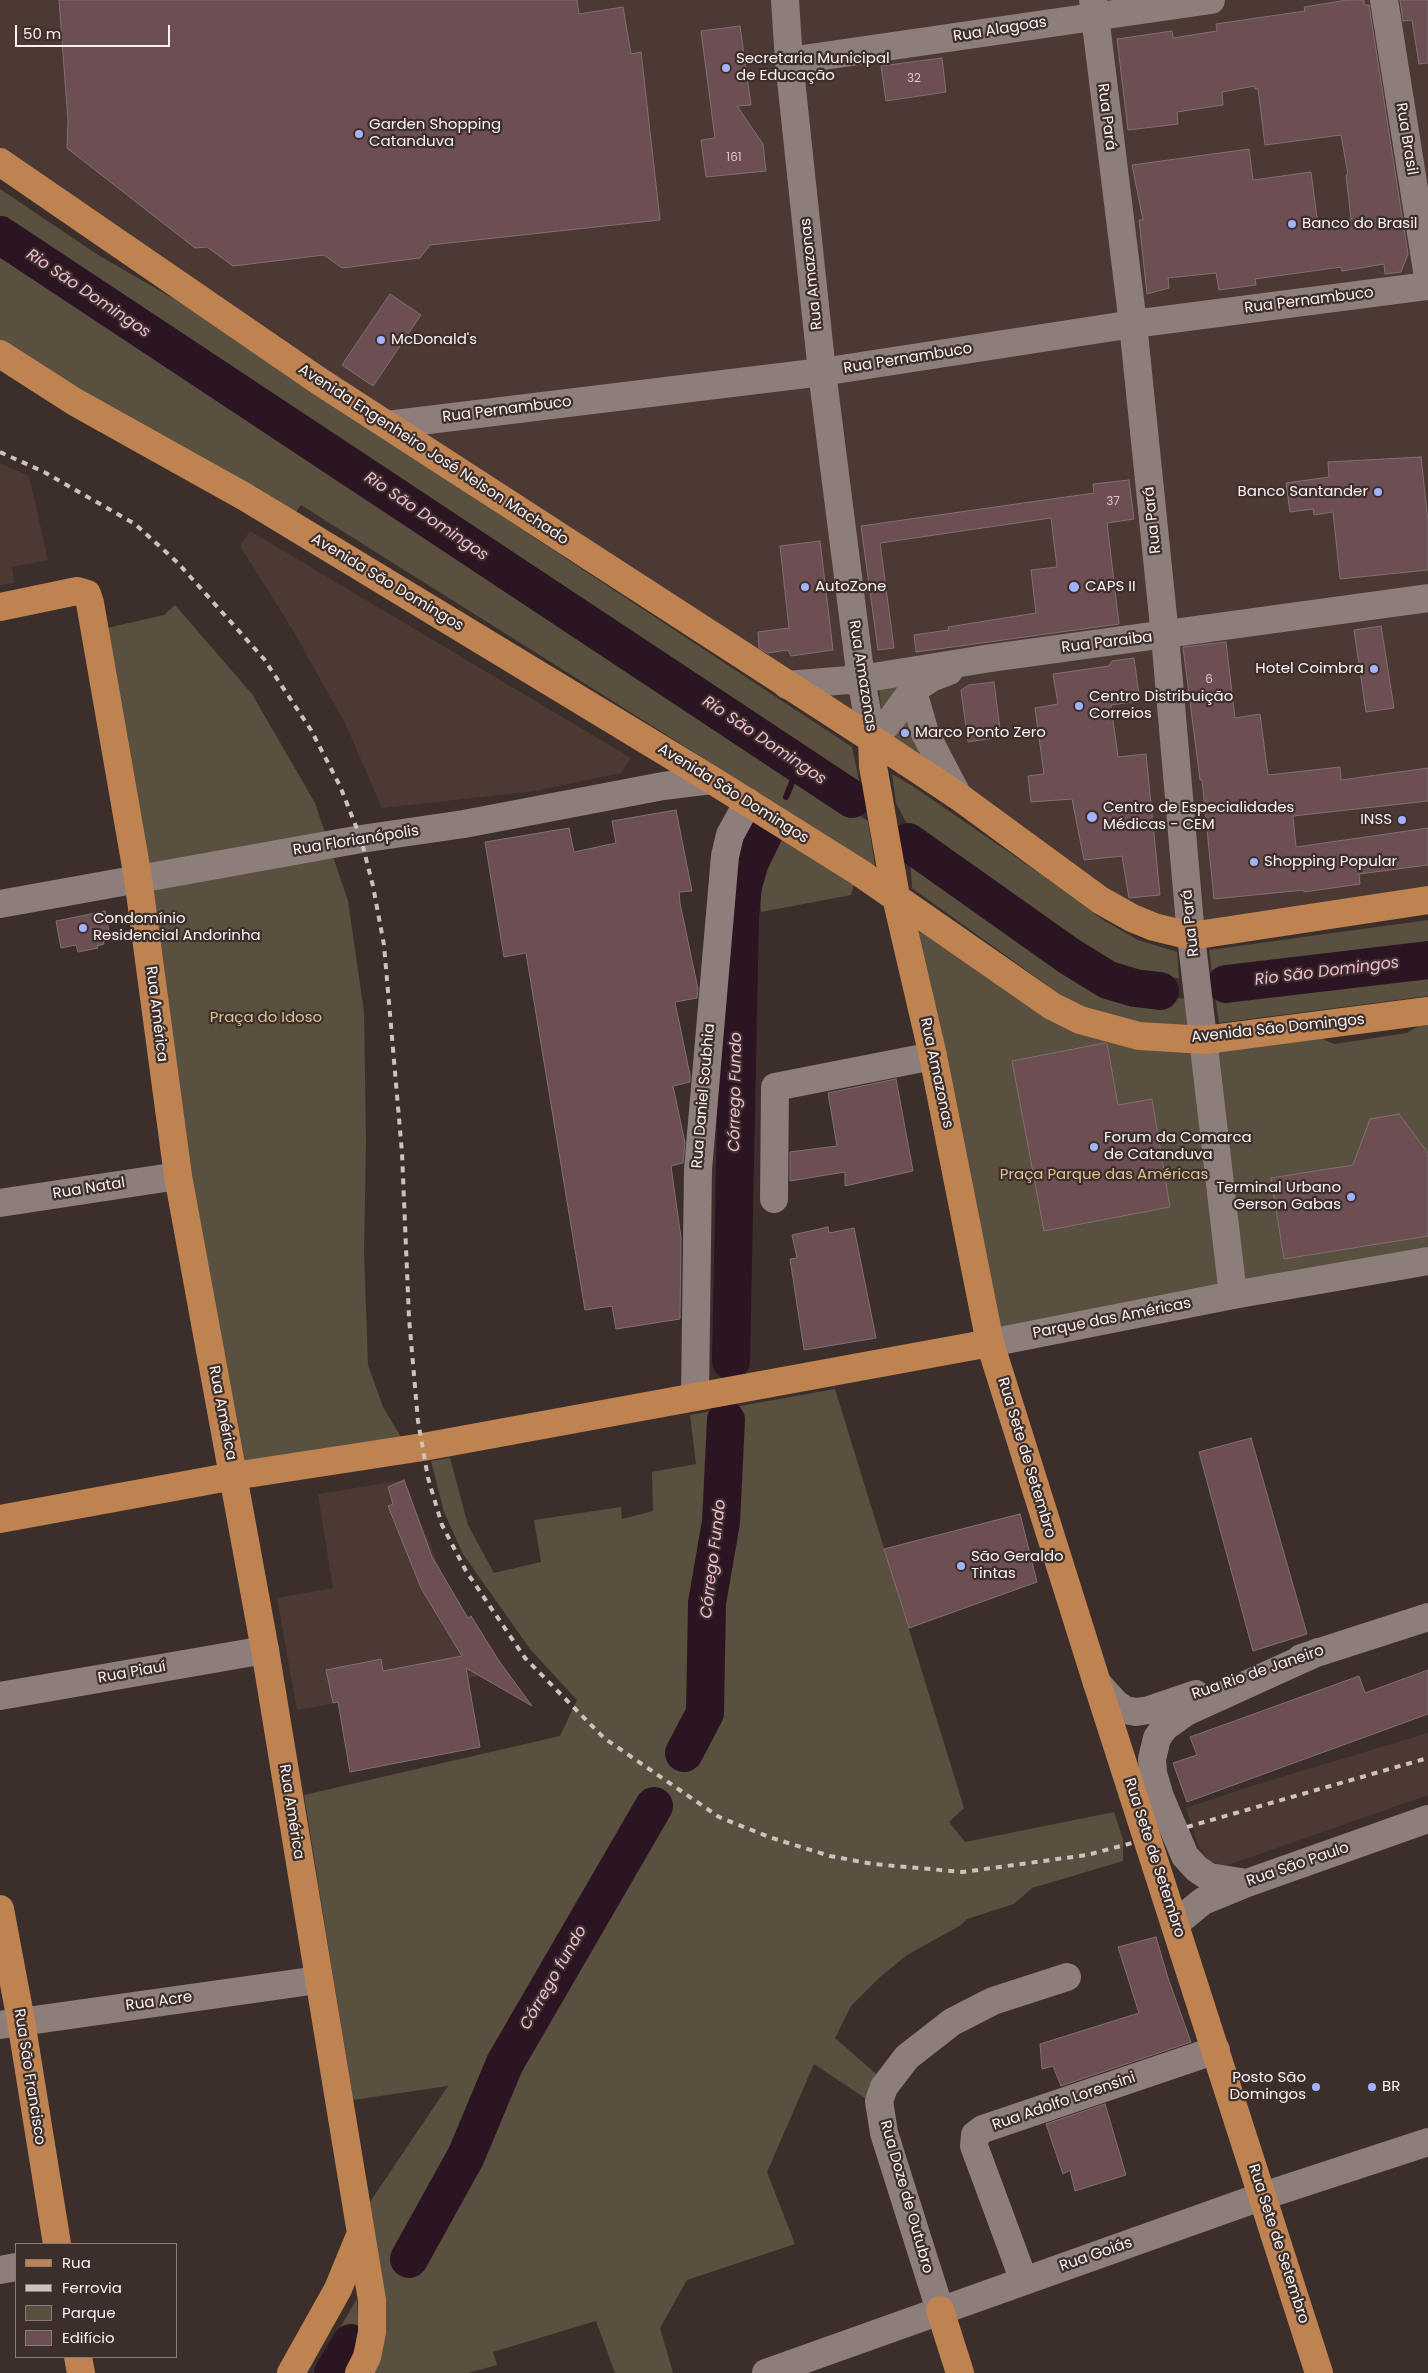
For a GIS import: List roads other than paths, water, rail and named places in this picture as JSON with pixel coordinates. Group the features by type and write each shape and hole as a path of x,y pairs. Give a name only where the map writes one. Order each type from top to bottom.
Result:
{"main road":[{"name":"Avenida Engenheiro José Nelson Machado","path":"0,162 319,380 787,685 873,753"},
{"name":"Avenida São Domingos","path":"0,354 75,402 247,498 712,780 859,872 1052,1006 1080,1020 1139,1036 1204,1033 1428,1011"},
{"name":"Avenida São Domingos","path":"0,376 75,402"},
{"name":"Rua América","path":"0,607 77,591 87,594 138,878 178,1176 234,1476 372,2300 372,2332 367,2357 359,2373"},
{"path":"873,753 958,796 1100,900 1154,927 1192,942 1428,900"},
{"name":"Rua Amazonas","path":"873,753 896,897 933,1056 990,1343"},
{"path":"0,1519 234,1476 423,1447 990,1343"},
{"name":"Rua Sete de Setembro","path":"990,1343 1097,1683 1319,2373"},
{"name":"Rua São Francisco","path":"0,1910 10,2023 57,2243"},
{"path":"291,2373 338,2289 361,2231"},
{"name":"Rua Doze de Outubro","path":"940,2310 960,2373"},
{"path":"78,2358 81,2373"}],"street":[{"name":"Rua Amazonas","path":"785,0 789,61 822,372 861,679 873,753"},
{"name":"Rua Alagoas","path":"789,61 1094,8 1211,0"},
{"name":"Rua Brasil","path":"1384,0 1428,277"},
{"name":"Rua Pará","path":"1094,8 1132,324 1165,636 1192,942 1204,1033"},
{"name":"Rua Pernambuco","path":"388,424 822,372 1132,324 1428,286"},
{"name":"Rua Paraiba","path":"787,685 861,679 909,681 991,658 1165,636 1428,598"},
{"path":"873,753 909,681"},
{"path":"909,681 925,733 958,796"},
{"name":"Rua Florianópolis","path":"0,904 361,839 464,824 663,786 712,780"},
{"name":"Rua Daniel Soubhia","path":"695,1396 698,1169 725,856 730,835 757,808"},
{"path":"1204,1033 1233,1296"},
{"path":"774,1199 775,1087 933,1056"},
{"name":"Rua Natal","path":"0,1203 178,1176"},
{"name":"Parque das Américas","path":"990,1343 1428,1261"},
{"name":"Rua Rio de Janeiro","path":"1097,1683 1116,1704 1125,1710 1136,1712 1149,1710 1318,1652 1428,1617"},
{"name":"Rua Piauí","path":"0,1696 264,1650"},
{"path":"1247,1883 1209,1876 1197,1869 1185,1856 1160,1797 1152,1759 1156,1738 1165,1728 1186,1712 1318,1652"},
{"name":"Rua São Paulo","path":"1175,1924 1203,1901 1247,1883 1428,1820"},
{"name":"Rua Doze de Outubro","path":"940,2310 884,2133 879,2101 884,2086 907,2057 952,2022 993,2001 1067,1977"},
{"name":"Rua Acre","path":"10,2023 318,1980"},
{"name":"Rua Adolfo Lorensini","path":"1024,2281 974,2146 975,2135 983,2129 1216,2050"},
{"name":"Rua Goiás","path":"766,2373 1263,2196 1428,2142"},
{"path":"0,2270 15,2267"}],"waterway":[{"name":"Rio São Domingos","path":"0,235 852,799"},
{"path":"786,797 799,765"},
{"name":"Córrego Fundo","path":"731,1361 740,916 743,886 750,862 767,827"},
{"name":"Rio São Domingos","path":"908,842 1069,956 1108,980 1135,988 1160,991"},
{"name":"Rio São Domingos","path":"1226,984 1428,960"},
{"name":"Córrego Fundo","path":"684,1753 705,1713 707,1603 721,1522 726,1420"},
{"name":"Córrego fundo","path":"409,2259 466,2156 505,2063 654,1806"},
{"name":"Córrego Fundo","path":"333,2373 351,2343"}],"railway":[{"path":"0,452 44,472 135,524 178,563 264,659 311,730 340,786 361,839 373,886 384,945 402,1153 409,1318 418,1421 428,1478 442,1525 466,1571 525,1658 604,1738 719,1817 769,1837 830,1856 873,1864 963,1872 1087,1855 1132,1843"},
{"path":"1187,1827 1428,1758"}],"place":[{"name":"Secretaria Municipal de Educação","path":"726,68"},
{"name":"Garden Shopping Catanduva","path":"359,134"},
{"name":"Banco do Brasil","path":"1292,224"},
{"name":"McDonald's","path":"381,340"},
{"name":"Banco Santander","path":"1378,492"},
{"name":"AutoZone","path":"805,587"},
{"name":"CAPS II","path":"1074,587"},
{"name":"Hotel Coimbra","path":"1374,669"},
{"name":"Centro Distribuição Correios","path":"1079,706"},
{"name":"Marco Ponto Zero","path":"905,733"},
{"name":"Centro de Especialidades Médicas - CEM","path":"1092,817"},
{"name":"INSS","path":"1402,820"},
{"name":"Shopping Popular","path":"1254,862"},
{"name":"Condomínio Residencial Andorinha","path":"83,928"},
{"name":"Forum da Comarca de Catanduva","path":"1094,1147"},
{"name":"Terminal Urbano Gerson Gabas","path":"1351,1197"},
{"name":"São Geraldo Tintas","path":"961,1566"},
{"name":"Posto São Domingos","path":"1316,2087"},
{"name":"BR","path":"1372,2087"}],"park label":[{"name":"Praça do Idoso","path":"266,1018"},
{"name":"Praça Parque das Américas","path":"1104,1175"}]}
